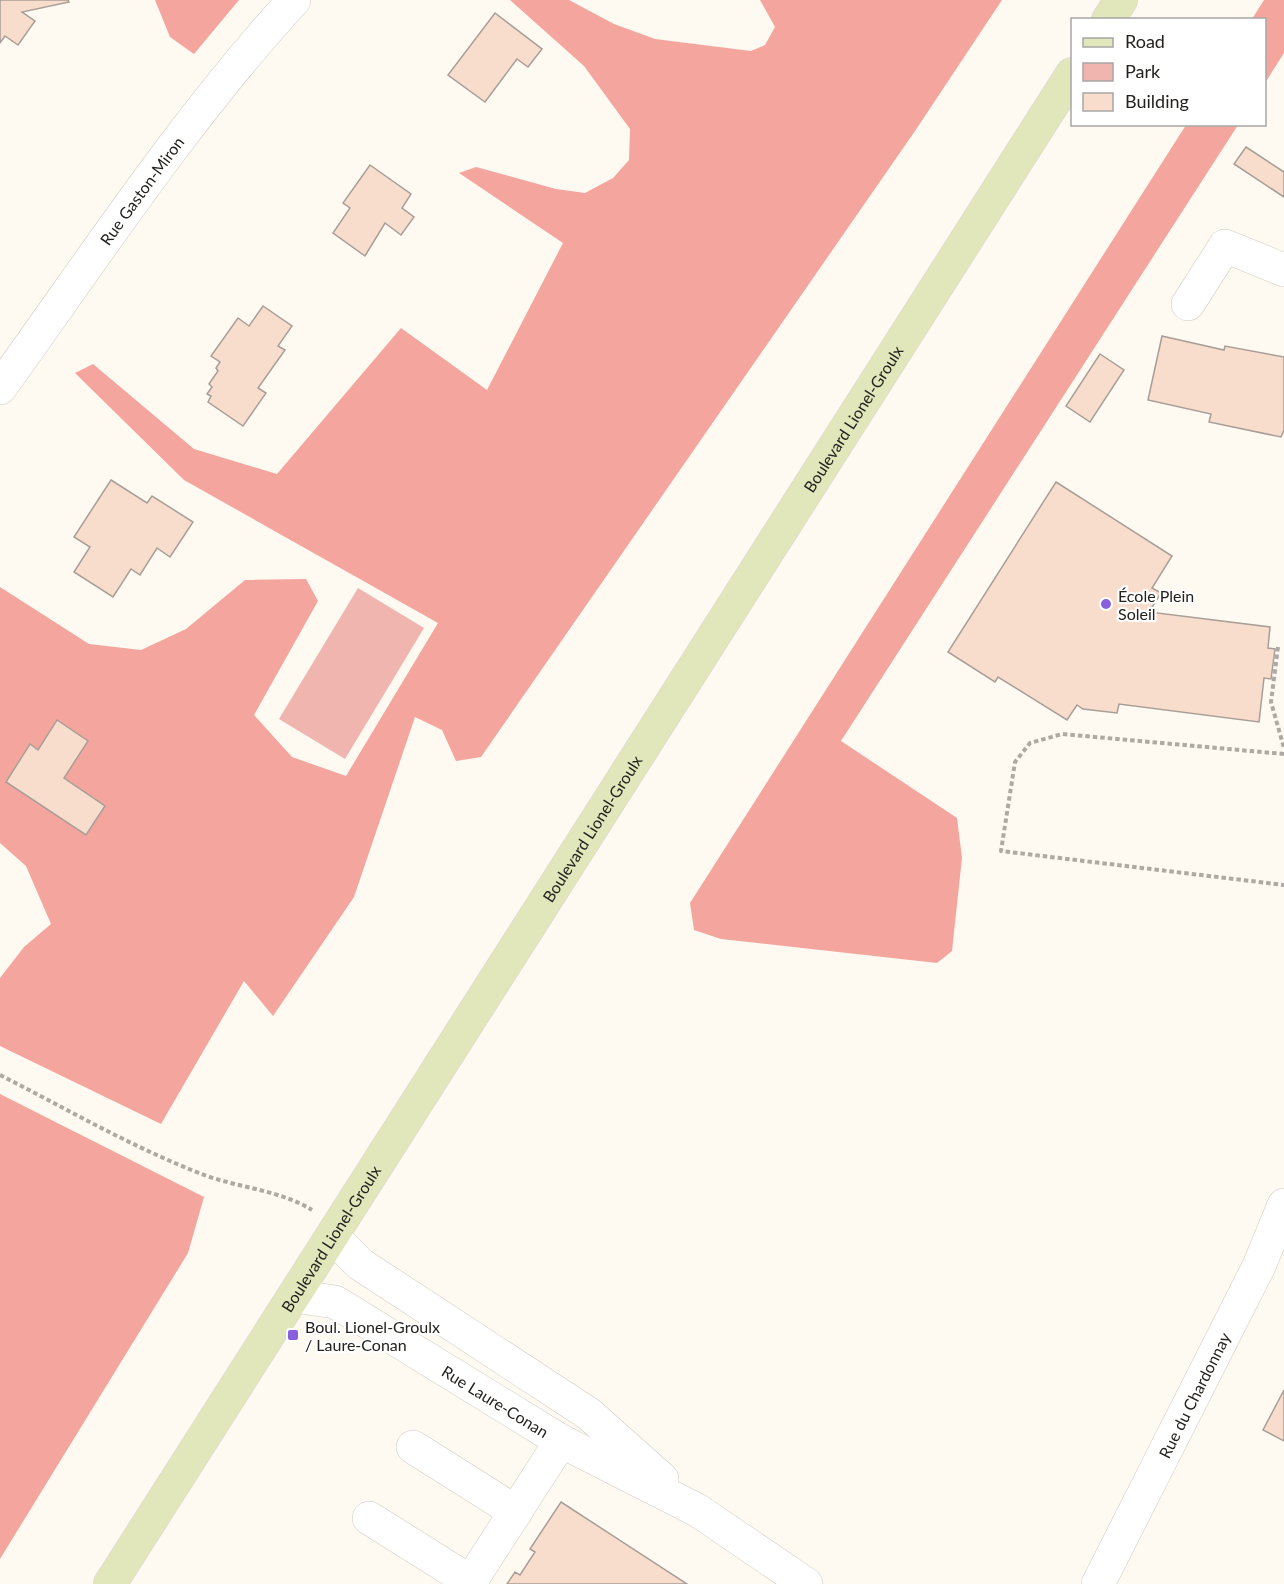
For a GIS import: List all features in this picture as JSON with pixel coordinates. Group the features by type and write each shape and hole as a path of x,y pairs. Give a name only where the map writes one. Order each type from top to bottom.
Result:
{"main road":[{"path":"1109,18 1121,0"},
{"name":"Boulevard Lionel-Groulx","path":"110,1584 1071,77"}],"street":[{"name":"Rue Gaston-Miron","path":"0,388 215,91 294,0"},
{"path":"1188,304 1225,246 1284,270"},
{"name":"Rue du Chardonnay","path":"1098,1584 1280,1227"},
{"name":"Rue Laure-Conan","path":"336,1231 360,1264 589,1414 697,1510"},
{"name":"Rue Laure-Conan","path":"294,1296 335,1302 561,1441 697,1510 806,1584"},
{"path":"369,1518 470,1583 561,1441"},
{"path":"413,1447 516,1512"}],"path":[{"path":"1278,647 1271,702 1284,748"},
{"path":"1284,754 1062,734 1030,743 1015,762 1002,851 1284,885"},
{"path":"0,1074 151,1152 199,1173 239,1187 295,1200 336,1231"}],"green space":[{"path":"358,588 424,628 345,759 279,719"}],"shaded area":[{"path":"155,0 239,0 194,54 170,37"},
{"path":"510,0 569,0 614,24 655,39 751,51 765,45 775,27 760,0 1002,0 915,131 481,757 456,761 442,730 415,717 354,897 273,1016 244,981 161,1124 0,1046 0,978 24,947 51,924 26,866 0,843 0,587 89,644 141,650 186,629 245,580 306,579 318,601 254,715 292,757 346,776 438,623 184,480 75,373 93,364 194,449 277,474 401,328 487,390 563,243 459,173 476,167 556,189 585,193 613,178 629,160 630,129 584,66"},
{"path":"1264,0 1284,0 1284,53 1266,81 1266,18 1253,18"},
{"path":"1185,126 1237,126 841,741 957,818 962,858 952,951 937,963 721,939 694,930 690,903"},
{"path":"0,1094 204,1197 188,1253 0,1559"}],"building":[{"path":"0,0 68,0 69,2 22,12 35,21 18,45 5,36 0,43"},
{"path":"495,13 542,49 528,67 517,59 485,102 448,75"},
{"path":"1246,147 1284,172 1284,197 1234,164"},
{"path":"370,165 411,194 402,208 414,217 401,235 385,223 365,256 333,233 350,208 343,203"},
{"path":"263,306 292,326 278,346 285,350 258,388 266,393 243,426 208,402 211,396 207,394 212,387 209,384 218,371 216,368 220,362 211,356 238,318 249,326"},
{"path":"1162,336 1224,350 1225,346 1284,357 1284,430 1281,437 1209,422 1211,414 1148,400"},
{"path":"1100,354 1124,370 1090,422 1066,406"},
{"path":"111,480 147,503 152,496 193,522 170,557 157,548 140,575 131,569 113,597 74,572 90,547 74,537"},
{"path":"1056,482 1172,556 1152,588 1161,593 1149,612 1270,627 1268,648 1275,649 1271,679 1264,678 1259,722 1119,704 1117,713 1083,709 1077,705 1067,720 998,677 995,682 948,652"},
{"path":"57,720 88,741 64,778 105,806 86,835 6,782 30,744 38,750"},
{"path":"1284,1390 1284,1441 1263,1430"},
{"path":"561,1502 687,1584 507,1584 515,1572 520,1575 535,1552 530,1549"}],"place":[{"name":"École Plein Soleil","path":"1106,604"},
{"name":"Boul. Lionel-Groulx / Laure-Conan","path":"293,1335"}]}
